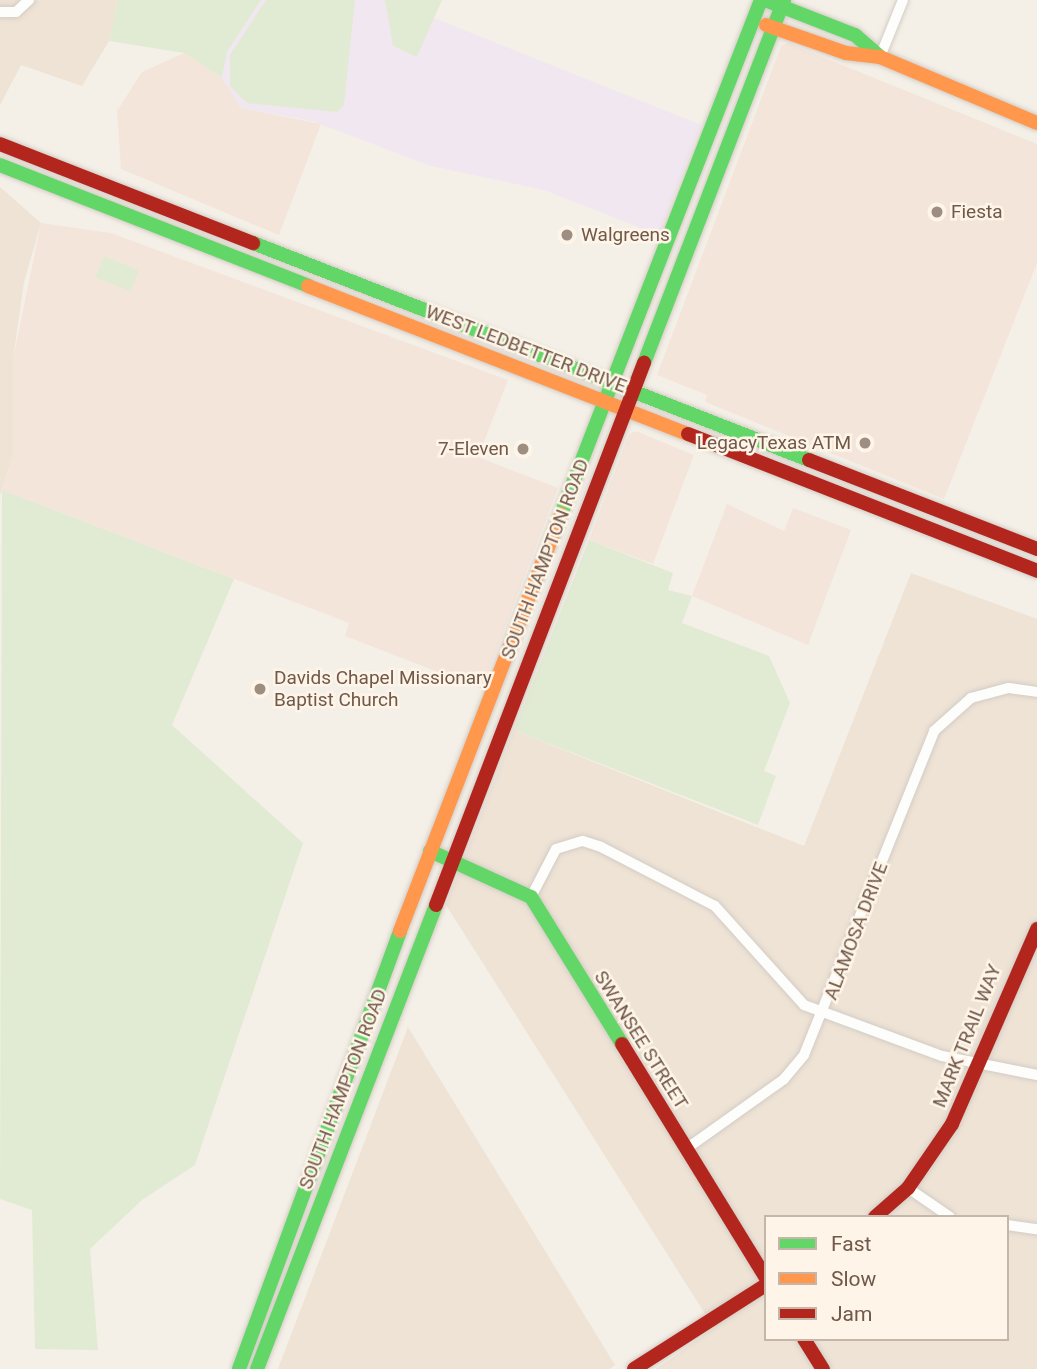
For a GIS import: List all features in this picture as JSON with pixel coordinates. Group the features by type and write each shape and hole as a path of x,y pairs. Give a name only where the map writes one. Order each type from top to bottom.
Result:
{"main road":[{"path":"763,0 782,3 855,35 880,57"},
{"name":"SOUTH HAMPTON ROAD","path":"239,1369 430,851 721,98 763,0"},
{"name":"SOUTH HAMPTON ROAD","path":"257,1369 632,386 782,3"},
{"path":"753,20 846,53 880,57 1037,123"},
{"path":"721,98 742,106"},
{"name":"WEST LEDBETTER DRIVE","path":"0,144 612,378 1037,549"},
{"name":"WEST LEDBETTER DRIVE","path":"0,165 604,399 1037,571"},
{"path":"83,196 135,208 143,199"},
{"path":"182,234 209,229 257,243"},
{"path":"396,320 404,297"},
{"path":"788,472 799,452"},
{"path":"491,698 509,709"},
{"path":"430,851 531,897"},
{"name":"SWANSEE STREET","path":"531,897 764,1275"},
{"name":"MARK TRAIL WAY","path":"877,1215 908,1188 952,1124 978,1066 1010,979 1037,929"},
{"path":"376,998 396,1006"},
{"path":"634,1369 764,1286"},
{"path":"805,1341 823,1369"}],"street":[{"path":"0,12 16,12 29,0"},
{"path":"880,57 903,0"},
{"name":"ALAMOSA DRIVE","path":"686,1149 785,1079 804,1055 824,1013 934,731 971,698 991,690 1037,692"},
{"path":"531,897 556,849 583,841 601,847 690,887 715,906 791,996 824,1013 978,1066 1037,1075"},
{"path":"908,1188 947,1215"},
{"path":"1009,1225 1037,1229"}],"shaded area":[{"path":"0,0 118,0 109,41 82,86 21,65 0,105"},
{"path":"261,0 385,0 417,57 434,18 701,125 659,235 544,190 431,166 312,121 241,108 222,78 227,52"},
{"path":"788,43 1037,144 1037,263 944,499 705,402 707,395 657,375 781,46"},
{"path":"184,53 222,78 241,108 321,124 279,235 121,169 117,111 142,72"},
{"path":"0,187 41,223 24,282 13,359 13,455 0,496"},
{"path":"41,223 111,233 508,380 478,457 558,488 482,689 345,636 349,623 2,490 13,455 13,359"},
{"path":"636,431 694,455 653,564 589,540 629,434"},
{"path":"727,504 784,531 793,508 851,530 808,645 692,596"},
{"path":"911,573 1037,619 1037,1369 656,1369 714,1328 446,905 514,730 804,846"},
{"path":"408,1027 615,1365 610,1369 278,1369"}],"green space":[{"path":"118,0 261,0 227,52 222,78 184,53 109,41"},
{"path":"266,0 355,0 344,105 337,112 247,103 230,86 230,55"},
{"path":"385,0 442,0 417,57 393,46"},
{"path":"104,256 139,270 131,292 95,277"},
{"path":"2,490 234,579 172,725 303,843 195,1165 142,1200 90,1249 98,1350 35,1349 32,1210 0,1199"},
{"path":"589,540 673,573 668,590 692,596 682,623 769,656 790,703 764,771 776,776 758,825 514,730"}],"traffic: fast":[{"path":"561,514 761,0"},
{"path":"765,0 855,35 880,57"},
{"path":"644,363 784,0"},
{"path":"0,165 308,286"},
{"path":"253,243 809,460"},
{"path":"430,851 531,897 622,1044"},
{"path":"257,1369 436,905"},
{"path":"239,1369 400,931"}],"traffic: slow":[{"path":"766,25 846,53 880,57 1037,123"},
{"path":"308,286 688,434"},
{"path":"400,931 561,514"}],"traffic: jam":[{"path":"0,144 253,243"},
{"path":"436,905 644,363"},
{"path":"688,434 1037,571"},
{"path":"809,460 1037,549"},
{"path":"877,1215 908,1188 952,1124 1037,929"},
{"path":"622,1044 764,1275"},
{"path":"634,1369 764,1286"},
{"path":"805,1341 823,1369"}],"place":[{"name":"Fiesta","path":"937,212"},
{"name":"Walgreens","path":"567,235"},
{"name":"LegacyTexas ATM","path":"865,443"},
{"name":"7-Eleven","path":"523,449"},
{"name":"Davids Chapel Missionary Baptist Church","path":"260,689"}]}
